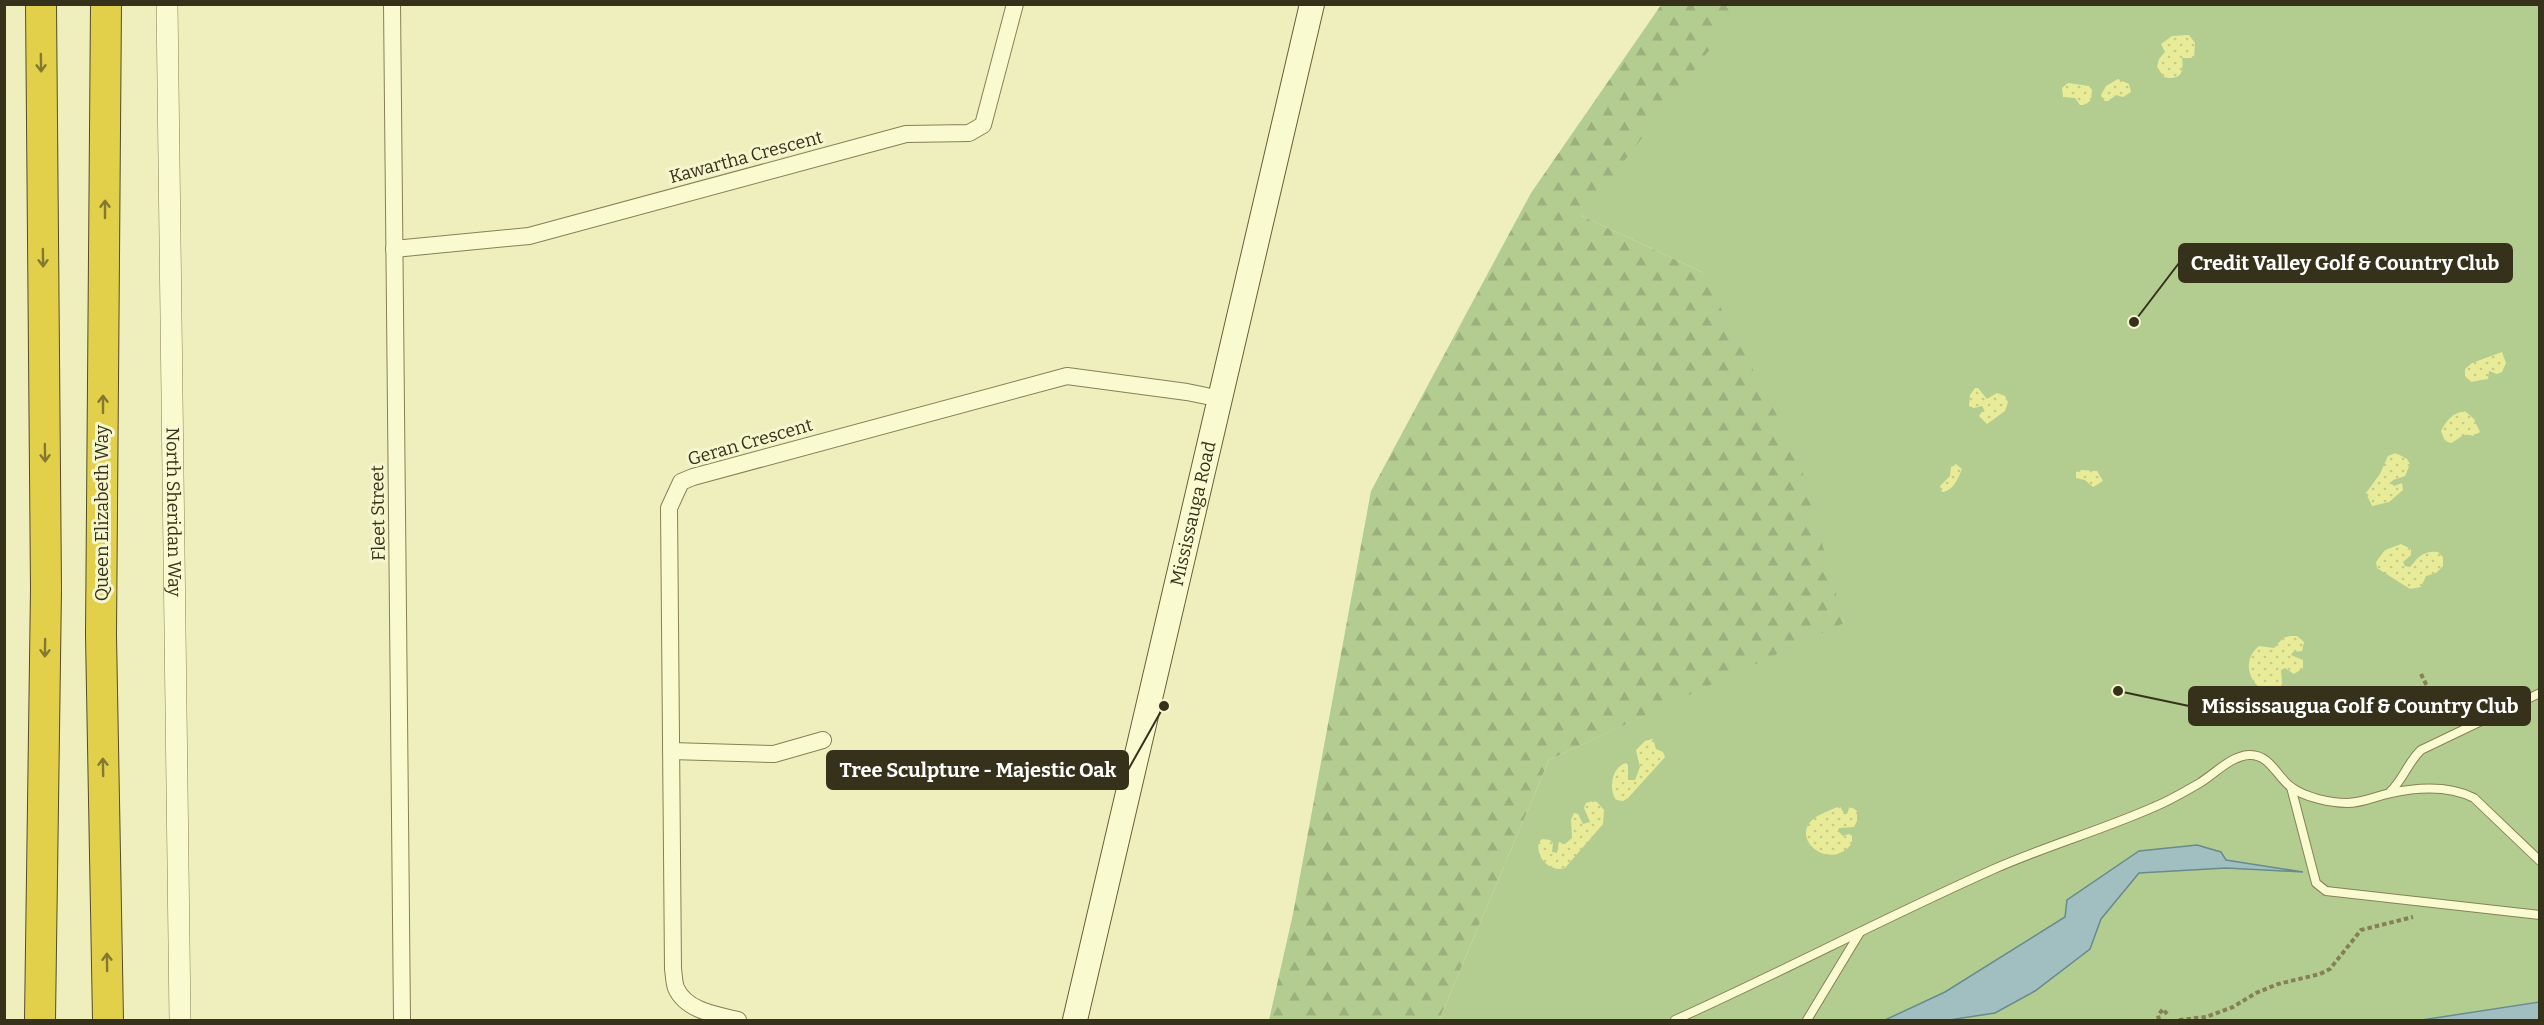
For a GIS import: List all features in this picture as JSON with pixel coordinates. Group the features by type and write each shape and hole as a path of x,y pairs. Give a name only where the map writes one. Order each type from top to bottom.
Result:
{"highway":[{"path":"40,1020 46,589 41,4"},
{"name":"Queen Elizabeth Way","path":"106,4 101,635 108,1020"}],"main road":[{"name":"Mississauga Road","path":"1075,1020 1312,4"}],"street":[{"name":"North Sheridan Way","path":"167,4 180,1020"},
{"name":"Fleet Street","path":"392,4 402,1020"},
{"name":"Kawartha Crescent","path":"394,249 529,237 906,134 969,133 983,125 990,108 1015,4"},
{"name":"Geran Crescent","path":"738,1020 702,1011 685,1000 676,988 669,508 681,482 1067,376 1187,392 1221,399"},
{"path":"671,751 774,754 823,740"}],"lane":[{"path":"2390,793 2400,782 2415,755 2451,735 2540,693"},
{"path":"1675,1020 1994,869 2155,807 2199,784 2233,760 2248,755 2270,763 2291,787 2316,883 2326,891 2540,915"},
{"path":"2291,787 2325,800 2345,803 2427,788 2463,792 2474,798 2540,861"},
{"path":"1807,1020 1860,933"}],"path":[{"path":"2421,674 2451,735"},
{"path":"2180,1020 2206,1017 2233,1007 2256,993 2278,984 2320,974 2330,969 2361,930 2455,906"},
{"path":"2159,1020 2158,1015 2163,1008 2167,1014"}],"green space":[{"path":"1661,5 1744,5 1582,216 1702,272 1798,456 1844,623 1549,760 1439,1020 1269,1020 1293,914 1371,491 1531,193"},
{"path":"1727,5 2539,5 2539,1020 1439,1020 1549,760 1844,622 1702,272 1582,216"}],"sand":[{"path":"2189,35 2195,43 2194,58 2182,58 2182,71 2178,76 2164,77 2157,67 2159,59 2165,52 2161,44 2172,36"},
{"path":"2118,79 2129,84 2131,92 2123,97 2116,95 2104,101 2101,95 2106,86"},
{"path":"2068,83 2089,86 2092,90 2091,100 2085,105 2080,105 2075,98 2063,97 2062,88"},
{"path":"2502,352 2506,363 2502,372 2497,374 2489,371 2488,379 2471,382 2465,376 2465,369 2472,363"},
{"path":"1975,388 1978,388 1987,399 1997,393 2005,396 2008,402 2005,411 1987,424 1979,416 1984,409 1982,406 1974,408 1969,406 1970,395"},
{"path":"2465,411 2474,419 2480,432 2473,436 2464,435 2451,443 2445,441 2441,431 2445,424 2453,415"},
{"path":"2396,453 2407,459 2410,464 2405,476 2391,483 2394,486 2402,483 2403,490 2389,502 2372,506 2366,493 2380,474 2388,456"},
{"path":"1956,464 1962,469 1959,477 1952,487 1942,492 1940,486 1950,476 1951,467"},
{"path":"2097,471 2103,481 2093,487 2085,480 2076,478 2076,472"},
{"path":"2401,544 2411,549 2411,555 2403,562 2405,566 2410,567 2419,557 2429,552 2438,552 2443,557 2443,566 2436,573 2426,576 2421,587 2410,589 2377,568 2376,562 2385,550"},
{"path":"2297,636 2304,642 2302,651 2293,652 2291,655 2303,660 2303,668 2294,674 2285,668 2281,670 2280,688 2265,691 2254,682 2251,676 2250,658 2259,646 2274,648 2283,638"},
{"path":"1653,739 1656,749 1663,752 1665,757 1628,798 1623,801 1616,800 1612,784 1617,769 1626,763 1628,780 1635,780 1640,767 1636,750 1645,741"},
{"path":"1593,801 1604,810 1603,824 1565,868 1549,866 1539,853 1539,842 1542,839 1550,840 1553,843 1552,852 1557,853 1559,842 1565,844 1572,838 1571,820 1574,813 1578,814 1583,824 1590,822 1584,808 1586,803"},
{"path":"1840,806 1844,814 1847,814 1850,806 1857,811 1857,821 1854,827 1839,828 1838,831 1843,836 1849,834 1852,836 1852,843 1834,855 1825,854 1810,844 1806,837 1806,829 1811,821"}],"water":[{"path":"2197,845 2221,852 2226,860 2303,872 2226,868 2139,873 2101,919 2090,949 2035,991 1995,1013 1949,1020 1885,1020 1945,992 2065,917 2067,900 2139,851"},
{"path":"2539,1002 2539,1020 2422,1020"}],"place":[{"name":"Credit Valley Golf & Country Club","path":"2134,322"},
{"name":"Mississaugua Golf & Country Club","path":"2118,691"},
{"name":"Tree Sculpture - Majestic Oak","path":"1164,706"}]}
